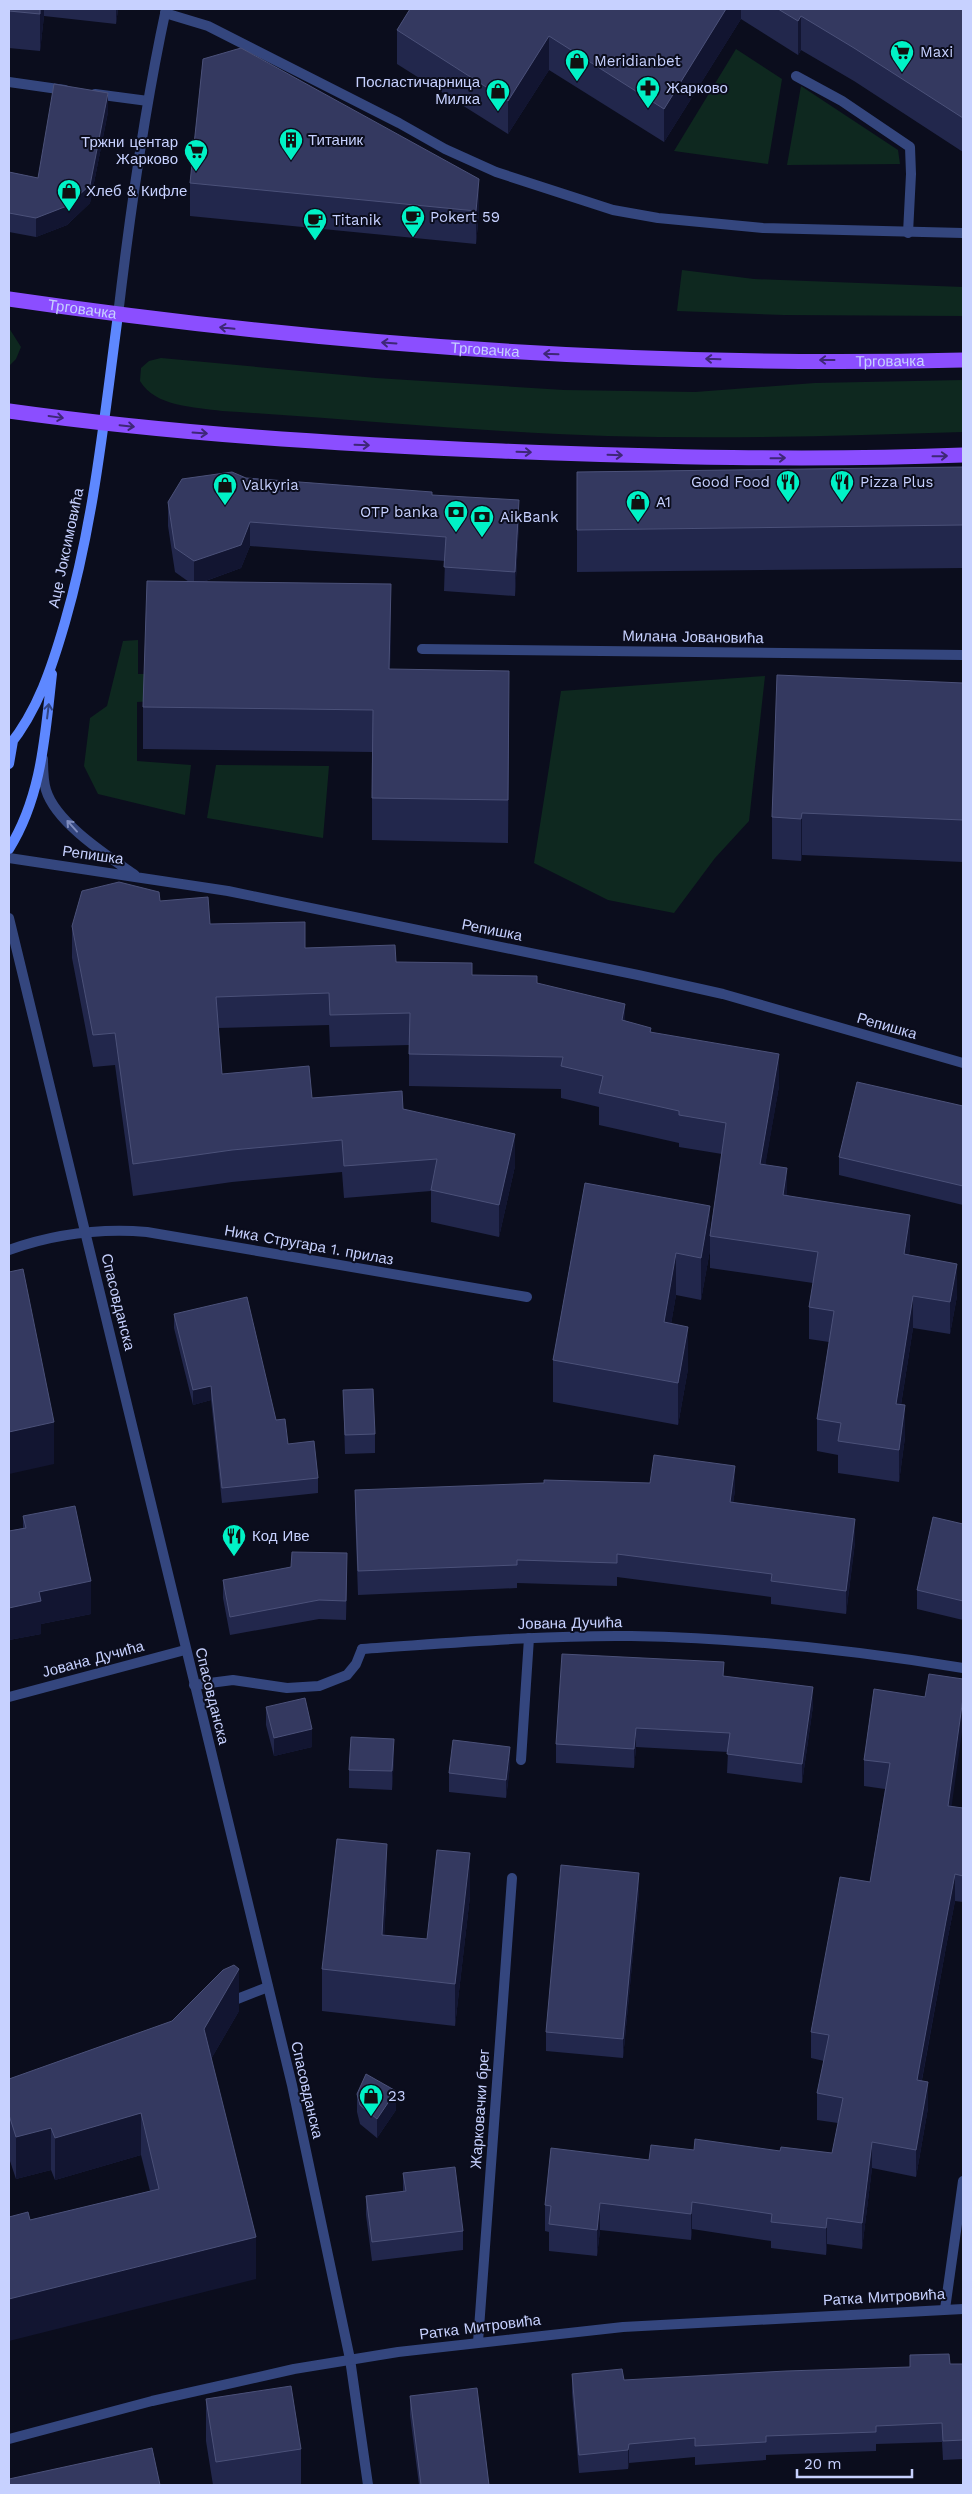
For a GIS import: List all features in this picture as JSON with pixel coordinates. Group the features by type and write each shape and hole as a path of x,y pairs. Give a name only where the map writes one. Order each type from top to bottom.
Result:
{"main road":[{"name":"Трговачка","path":"9,299 118,315 351,340 535,353 762,360 963,360"},
{"name":"Аце Јоксимовића","path":"11,744 33,710 54,663 92,513 118,315"},
{"path":"9,411 104,424 342,444 575,454 764,458 963,455"},
{"path":"9,849 24,822 42,759 54,663"},
{"path":"9,764 11,744"}],"street":[{"path":"118,315 148,101 165,11 208,26 445,149 496,172 582,200 658,218 763,228 963,233"},
{"path":"796,76 842,101 910,147 912,174 908,233"},
{"path":"9,82 148,101"},
{"name":"Милана Јовановића","path":"422,649 963,655"},
{"path":"42,759 46,790 67,820 93,846 138,877"},
{"name":"Репишка","path":"9,858 228,891 648,977 723,994 963,1063"},
{"name":"Спасовданска","path":"9,918 292,2085 350,2359 368,2485"},
{"name":"Ника Стругара 1. прилаз","path":"9,1250 38,1240 86,1232 113,1229 147,1232 527,1297"},
{"name":"Јована Дучића","path":"194,1685 234,1680 287,1688 319,1686 347,1675 356,1664 362,1648 529,1638 630,1636 691,1638 815,1648 963,1668"},
{"path":"521,1760 529,1638"},
{"name":"Јована Дучића","path":"9,1697 185,1650"},
{"name":"Жарковачки брег","path":"478,2342 512,1878"},
{"path":"219,2007 268,1987"},
{"path":"945,2308 963,2181"},
{"name":"Ратка Митровића","path":"9,2439 152,2401 350,2359 478,2342 622,2327 945,2308 963,2309"}],"green space":[{"path":"736,49 782,79 768,164 674,151"},
{"path":"801,86 898,150 900,164 787,165"},
{"path":"682,270 754,279 963,287 963,316 784,315 677,311"},
{"path":"9,328 21,347 16,359 9,366"},
{"path":"161,358 376,378 564,390 695,392 815,383 963,380 963,432 785,437 607,436 222,411 188,407 165,401 147,390 140,381 141,368 149,361"},
{"path":"138,640 138,674 157,674 156,701 137,702 137,761 191,765 185,815 98,794 84,766 90,718 107,706 123,641"},
{"path":"765,676 749,821 715,858 674,913 608,900 534,863 561,691"},
{"path":"216,765 329,766 323,838 207,818"}],"building":[{"path":"9,9 40,9 40,14 9,11"},
{"path":"410,9 726,9 664,109 549,36 508,101 397,30"},
{"name":"Maxi","path":"778,9 963,9 963,118 801,16 798,21"},
{"name":"Титаник","path":"241,48 479,179 476,211 190,183 203,59"},
{"path":"54,84 108,93 90,185 67,206 36,218 9,213 9,172 38,178"},
{"path":"963,467 963,525 577,530 577,472"},
{"path":"232,472 246,478 432,492 432,495 519,500 515,572 444,567 446,537 250,522 241,545 194,561 175,548 168,502 182,479"},
{"path":"147,581 391,584 389,669 509,671 508,800 372,798 373,710 143,707"},
{"path":"777,675 963,683 963,820 802,813 801,819 772,817"},
{"path":"119,882 159,892 160,901 208,897 210,924 305,922 305,948 395,945 396,962 472,963 472,975 537,976 537,983 625,1004 622,1020 651,1028 650,1032 779,1054 760,1164 787,1168 783,1195 910,1215 904,1254 957,1264 950,1302 913,1296 896,1404 905,1405 899,1450 838,1441 841,1423 817,1419 834,1311 809,1307 818,1252 710,1236 726,1123 679,1115 679,1111 599,1093 603,1076 561,1066 563,1057 409,1054 410,1013 330,1015 329,993 216,997 222,1074 309,1066 312,1098 402,1091 403,1109 515,1134 499,1205 431,1190 437,1159 344,1166 342,1140 232,1150 133,1164 115,1033 93,1035 72,926 82,891"},
{"path":"857,1082 963,1106 963,1186 839,1157"},
{"path":"585,1183 710,1206 701,1258 676,1253 664,1322 688,1327 678,1383 553,1360"},
{"path":"23,1269 54,1422 9,1432 9,1272"},
{"path":"247,1297 276,1420 285,1419 288,1444 314,1441 318,1478 222,1488 211,1386 193,1390 174,1314"},
{"path":"373,1389 375,1434 345,1435 343,1390"},
{"path":"654,1455 735,1466 730,1502 855,1519 846,1591 771,1581 772,1574 617,1554 617,1563 517,1560 517,1565 358,1571 355,1490 544,1483 544,1480 650,1483"},
{"path":"75,1506 91,1581 39,1592 41,1601 9,1608 9,1531 26,1528 23,1516"},
{"path":"933,1517 963,1524 963,1601 917,1590"},
{"path":"292,1552 347,1553 346,1601 319,1600 230,1617 223,1580 291,1567"},
{"path":"562,1654 724,1662 723,1676 813,1687 802,1764 727,1754 730,1733 636,1728 634,1749 556,1744"},
{"path":"929,1674 963,1679 963,1698 948,1806 963,1808 963,1876 955,1874 917,2080 928,2082 916,2150 872,2142 862,2223 827,2218 826,2228 771,2222 772,2214 692,2202 691,2214 600,2203 597,2230 549,2224 551,2206 545,2205 551,2148 649,2160 651,2145 694,2150 695,2139 780,2151 781,2147 832,2153 843,2098 817,2093 829,2035 811,2032 840,1877 870,1882 890,1763 864,1760 874,1689 925,1697"},
{"path":"305,1698 312,1729 274,1738 266,1707"},
{"path":"351,1737 394,1739 392,1771 349,1770"},
{"path":"453,1740 510,1747 506,1780 449,1773"},
{"path":"337,1839 387,1844 382,1935 427,1939 437,1850 470,1853 455,1984 322,1969"},
{"path":"561,1865 639,1873 623,2039 546,2032"},
{"path":"234,1965 239,1969 204,2029 256,2237 9,2299 9,2217 28,2212 30,2220 159,2189 141,2113 55,2138 51,2128 16,2137 9,2115 9,2079 172,2021 223,1970"},
{"path":"366,2074 396,2091 377,2119 360,2105 357,2094"},
{"path":"455,2167 463,2231 372,2242 366,2196 406,2191 403,2173"},
{"path":"949,2354 950,2364 963,2364 963,2440 943,2441 942,2423 876,2426 876,2432 766,2436 766,2442 695,2446 695,2438 629,2444 628,2450 579,2455 572,2374 622,2369 624,2380 786,2371 910,2367 910,2355"},
{"path":"291,2386 301,2449 216,2462 206,2399"},
{"path":"477,2388 489,2485 421,2485 410,2396"},
{"path":"152,2448 160,2485 9,2485 9,2479"}],"place":[{"name":"Maxi","path":"902,73"},
{"name":"Meridianbet","path":"577,82"},
{"name":"Жарково","path":"648,109"},
{"name":"Посластичарница Милка","path":"498,112"},
{"name":"Титаник","path":"291,161"},
{"name":"Тржни центар Жарково","path":"196,172"},
{"name":"Хлеб & Кифле","path":"69,212"},
{"name":"Pokert 59","path":"413,238"},
{"name":"Titanik","path":"315,241"},
{"name":"Good Food","path":"788,503"},
{"name":"Pizza Plus","path":"842,503"},
{"name":"Valkyria","path":"225,506"},
{"name":"A1","path":"638,523"},
{"name":"OTP banka","path":"456,533"},
{"name":"AikBank","path":"482,538"},
{"name":"Код Иве","path":"234,1557"},
{"name":"23","path":"371,2117"}]}
